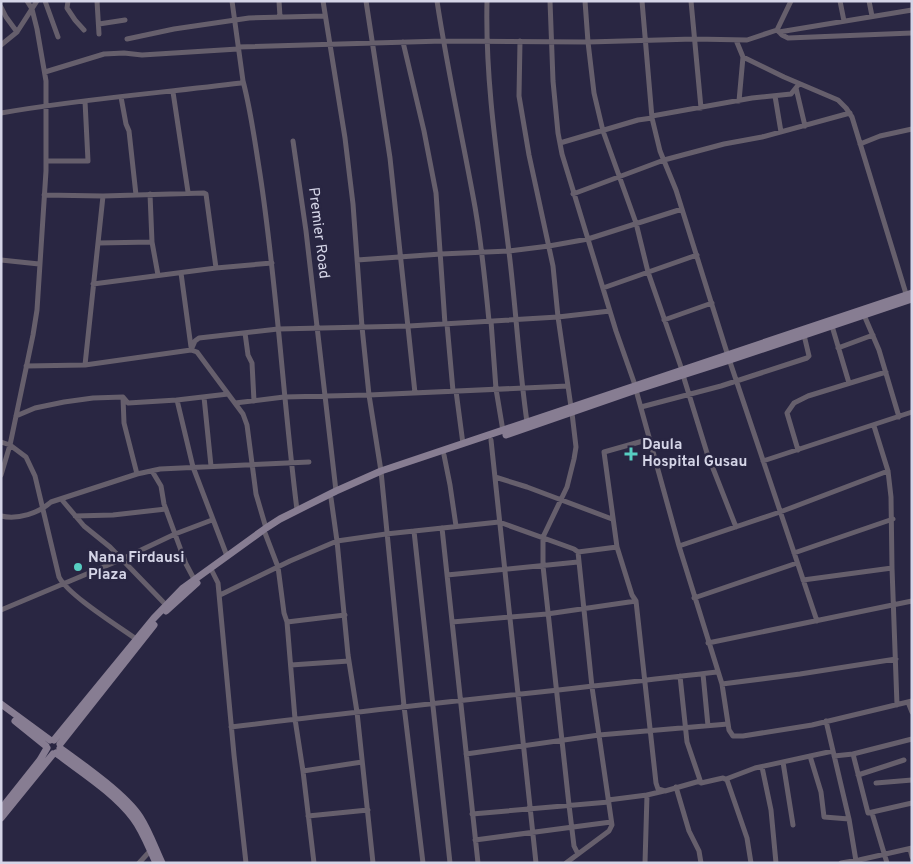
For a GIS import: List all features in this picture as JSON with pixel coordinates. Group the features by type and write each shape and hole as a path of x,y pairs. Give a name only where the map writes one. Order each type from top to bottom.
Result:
{"street":[{"path":"1,475 10,445 37,310 46,161 47,104 45,70 32,9 27,1"},
{"path":"1,45 17,32 37,1"},
{"path":"45,1 58,37"},
{"path":"68,1 67,8 84,30"},
{"path":"97,1 99,34"},
{"path":"232,1 272,262 284,397 298,510"},
{"path":"279,1 280,17"},
{"path":"322,1 351,185 362,327 381,473 404,706 423,863"},
{"path":"366,1 390,158 415,393"},
{"path":"437,1 443,41 474,197 490,321 496,389 503,431"},
{"path":"487,1 486,41 495,145 517,319 522,388 527,422"},
{"path":"550,1 553,81 560,143 574,194 636,388 694,598 722,684 728,724 732,736 743,736 826,721 910,702 912,712"},
{"path":"585,1 594,93 603,131 636,223 648,272 690,394 707,453 736,527"},
{"path":"692,1 701,108"},
{"path":"778,31 791,1"},
{"path":"840,1 844,21"},
{"path":"870,1 872,16"},
{"path":"642,2 655,136 682,208 729,358 817,621"},
{"path":"1,7 17,32"},
{"path":"45,70 104,54 124,53 142,55 330,43 443,41 588,42 694,38 747,40 778,31 912,10"},
{"path":"127,39 174,29 249,18 324,16"},
{"path":"99,24 125,20"},
{"path":"778,31 782,36 788,38 912,33"},
{"path":"736,40 743,57 739,101"},
{"path":"520,41 519,96 529,155 553,266 576,447 567,487 543,537 543,566 561,740 574,846 578,854"},
{"path":"403,42 424,131 436,193 446,324 463,444"},
{"path":"743,57 798,86 838,100 850,114 910,297"},
{"path":"1,113 47,104 173,92 241,83 243,81"},
{"path":"560,143 652,117 790,94 798,86"},
{"path":"798,86 805,126"},
{"path":"173,92 188,192"},
{"path":"775,96 781,132"},
{"path":"122,97 129,131 136,195"},
{"path":"46,161 88,161 85,101"},
{"path":"574,194 664,160 850,114"},
{"path":"860,144 880,136 912,129"},
{"name":"Premier Road","path":"293,141 336,491"},
{"path":"44,195 102,196 188,192 206,194 216,268"},
{"path":"150,194 152,242 158,275"},
{"path":"85,365 102,196"},
{"path":"357,260 509,251 549,246 588,239 682,208"},
{"path":"98,243 152,242"},
{"path":"604,288 697,256"},
{"path":"1,260 39,264"},
{"path":"93,284 272,262"},
{"path":"181,272 191,350"},
{"path":"3,804 156,623 212,571 265,530 381,473 490,440 682,372 832,326 910,297"},
{"path":"729,358 910,297"},
{"path":"664,320 712,303"},
{"path":"191,350 195,341 199,338 278,328 446,324 558,317 610,310"},
{"path":"864,315 886,372 899,417"},
{"path":"832,326 849,383"},
{"path":"245,333 248,355 252,363 254,401"},
{"path":"641,407 737,382 807,358 809,356 804,335"},
{"path":"838,348 873,335"},
{"path":"26,366 85,365 191,350 197,352 243,414 247,425 256,494 265,530 278,567 284,613 287,622 295,719 314,863"},
{"path":"798,450 787,413 794,403 808,396 886,372"},
{"path":"235,403 284,397 568,386"},
{"path":"123,397 128,403 228,394"},
{"path":"16,416 34,408 64,402 93,398 123,397"},
{"path":"123,397 124,423 137,474"},
{"path":"204,397 211,466"},
{"path":"177,400 193,467 226,556"},
{"path":"1,818 53,747 136,640 166,605 194,579 226,556 298,510 336,491 463,444 527,422 571,410"},
{"path":"763,461 912,412"},
{"path":"874,426 888,471 892,519 897,705"},
{"path":"650,439 604,452 617,547 632,595 636,601 656,783 658,790 665,791"},
{"path":"490,440 536,863"},
{"path":"1,442 10,445 26,457 36,476 42,510 62,583 136,640"},
{"path":"444,455 456,526"},
{"path":"1,516 20,516 42,510 51,502 62,500 137,474 164,468 309,462"},
{"path":"152,471 161,486 166,509 186,564 194,579"},
{"path":"679,546 780,512 888,471"},
{"path":"495,477 528,487 612,519"},
{"path":"331,498 337,541 348,661 357,712 374,863"},
{"path":"62,500 84,526 110,547 120,560 166,605"},
{"path":"75,516 113,515 166,509"},
{"path":"794,553 892,519"},
{"path":"1,610 120,560 175,534 212,520"},
{"path":"220,595 337,541 386,534 499,522 543,537 578,552 617,547"},
{"path":"442,528 478,863"},
{"path":"414,531 450,863"},
{"path":"566,863 611,828 592,687 578,552"},
{"path":"447,575 578,562"},
{"path":"694,598 797,563"},
{"path":"804,580 892,568"},
{"path":"212,571 218,583 220,595 231,727 246,863"},
{"path":"452,622 584,610 636,601"},
{"path":"708,643 912,601"},
{"path":"287,622 344,615"},
{"path":"722,684 896,659"},
{"path":"290,665 348,661"},
{"path":"231,727 717,672"},
{"path":"703,674 708,726"},
{"path":"680,676 687,742 700,781"},
{"path":"1,704 122,805 134,819 156,863"},
{"path":"1,710 119,794 140,816 162,863"},
{"path":"826,721 859,861"},
{"path":"466,754 599,735 728,724"},
{"path":"472,814 608,801 665,791 700,781 701,783 726,779 755,768 810,756 853,754 912,739"},
{"path":"853,754 868,813 912,804"},
{"path":"810,756 821,792 824,817 849,819"},
{"path":"858,775 904,760"},
{"path":"303,771 362,762"},
{"path":"783,762 794,825"},
{"path":"762,767 771,810 776,863"},
{"path":"726,779 746,838 751,863"},
{"path":"876,783 912,780"},
{"path":"676,787 701,863"},
{"path":"645,863 647,794"},
{"path":"308,816 368,810"},
{"path":"872,813 887,863"},
{"path":"475,840 611,822"},
{"path":"841,863 859,861 911,848 912,857"},
{"path":"139,863 150,851"}],"place":[{"name":"Daula Hospital Gusau","path":"631,454"},
{"name":"Nana Firdausi Plaza","path":"78,567"}]}
